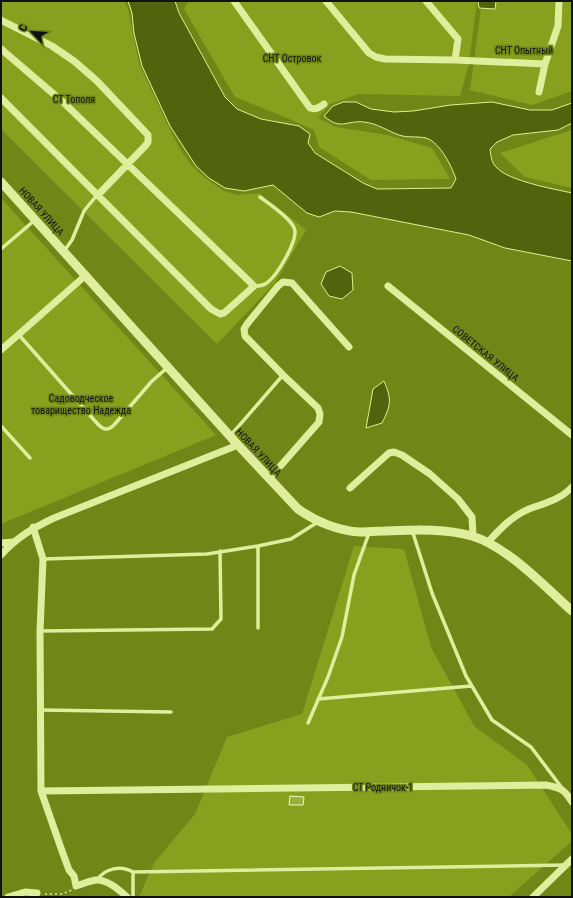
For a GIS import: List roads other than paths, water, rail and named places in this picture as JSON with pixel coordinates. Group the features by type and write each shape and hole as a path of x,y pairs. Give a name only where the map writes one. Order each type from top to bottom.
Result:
{"street":[{"path":"234,1 310,108 319,108 324,104"},
{"path":"326,1 369,53 376,57 385,59 545,64"},
{"path":"426,1 458,39 455,60"},
{"path":"539,92 545,64 558,26 558,1"},
{"path":"1,20 52,46 74,61 97,81 146,131 148,135 148,142 98,194"},
{"path":"1,49 39,80 254,286 224,313 220,314 211,309 1,98"},
{"name":"НОВАЯ УЛИЦА","path":"1,182 238,445 298,509 309,517 339,528 359,532 412,530 455,532 473,536 488,542 519,563 572,611"},
{"path":"1,350 86,275"},
{"path":"269,479 319,422 320,414 318,408 283,376 245,336 244,333 247,324 278,286 283,282 292,283 323,316 349,347"},
{"name":"СОВЕТСКАЯ УЛИЦА","path":"388,286 572,435"},
{"path":"1,555 13,542 34,527 238,445"},
{"path":"350,488 389,453 394,452 402,455 430,474 458,499 472,516 473,536"},
{"path":"488,542 509,520 528,509 548,503 566,494 572,487"},
{"path":"34,527 43,559 40,631 41,791 69,870 74,876 76,886 97,880 103,881 113,886 127,897"},
{"path":"1,543 13,542"},
{"path":"41,791 546,785 562,789 572,802"},
{"path":"533,897 572,859"},
{"path":"8,897 25,892 37,893"}],"lane":[{"path":"64,251 72,240 84,211 98,194"},
{"path":"254,286 261,286 268,283 275,274 294,241 295,230 290,221 260,196"},
{"path":"1,249 35,219"},
{"path":"19,335 97,424 105,430 110,429 114,425 152,381 168,367"},
{"path":"230,436 283,376"},
{"path":"1,426 30,458"},
{"path":"43,559 207,554 292,539 320,521"},
{"path":"412,530 432,593 471,686 492,720 531,747 562,789"},
{"path":"308,723 328,677 342,637 354,575 369,532"},
{"path":"258,546 258,628"},
{"path":"40,631 212,629 221,619 220,551"},
{"path":"318,699 471,686"},
{"path":"41,710 171,712"},
{"path":"97,880 102,872 114,868 126,868 133,872 566,865"},
{"path":"133,872 133,897"}],"park label":[{"name":"СНТ Опытный","path":"524,50"},
{"name":"СНТ Островок","path":"292,58"},
{"name":"СТ Тополя","path":"74,99"},
{"name":"Садоводческое товарищество Надежда","path":"81,404"},
{"name":"СТ Родничок-1","path":"383,787"}]}
